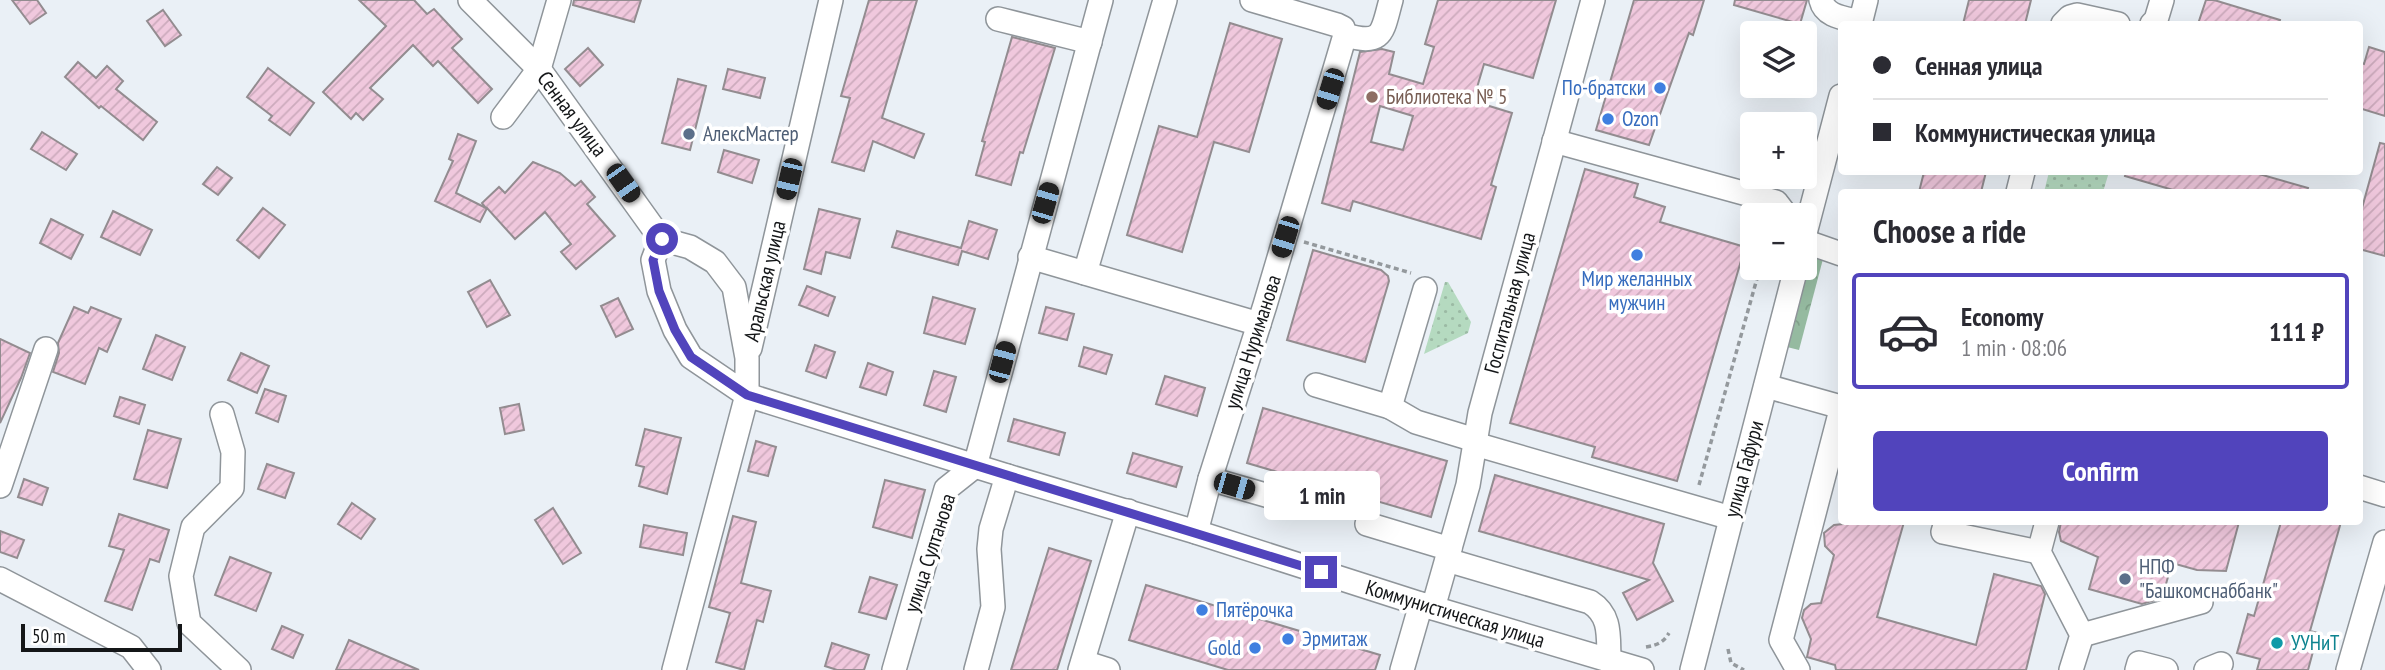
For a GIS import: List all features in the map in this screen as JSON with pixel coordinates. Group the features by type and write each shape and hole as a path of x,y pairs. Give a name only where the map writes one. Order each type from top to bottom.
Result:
{"street":[{"name":"Сенная улица","path":"470,0 539,69 662,239"},
{"path":"503,117 539,69 559,0"},
{"name":"Аральская улица","path":"747,358 831,0"},
{"path":"975,466 1101,0"},
{"path":"1085,273 1164,0"},
{"path":"1252,0 1337,22 1368,40 1377,37 1383,29 1391,0"},
{"name":"Госпитальная улица","path":"1402,670 1449,555 1468,485 1479,413 1593,0"},
{"path":"1821,0 1830,14 1862,15"},
{"path":"2155,21 2162,0"},
{"path":"2066,21 2077,15 2104,21"},
{"path":"998,19 1090,42"},
{"name":"улица Нуриманова","path":"1196,532 1210,478 1285,237 1337,22"},
{"path":"1813,203 1838,108"},
{"path":"1555,141 1777,203"},
{"path":"674,670 747,395 747,358 734,287 715,262 690,247 662,239 653,260 659,291 675,330 691,357 747,395"},
{"path":"1817,244 1838,253"},
{"path":"1030,257 1259,324"},
{"name":"улица Гафури","path":"1692,670 1793,280"},
{"path":"1390,407 1425,289"},
{"path":"0,486 46,349"},
{"path":"1316,385 1390,407 1416,422 1475,442 1731,518"},
{"path":"1766,386 1838,407"},
{"name":"Коммунистическая улица","path":"747,395 1642,670"},
{"path":"222,414 233,452 232,488 193,527 181,576 189,623 239,670"},
{"path":"1798,670 1781,640 1838,420"},
{"name":"улица Султанова","path":"894,670 946,489 975,466"},
{"path":"976,670 993,607 989,549 991,529 1007,476"},
{"path":"1210,478 1307,507"},
{"path":"2363,488 2385,495"},
{"path":"1108,670 1082,666 1128,511"},
{"path":"1367,524 1449,555 1590,602 1600,609 1607,621 1609,661"},
{"path":"1945,525 1943,532 2039,552"},
{"path":"2046,525 2039,552 2082,635 2071,670"},
{"path":"2348,670 2385,542"},
{"path":"0,579 131,647 149,670"},
{"path":"2082,635 2201,602"},
{"path":"2137,670 2140,663 2166,670"}],"path":[{"path":"1285,237 1423,277 1426,282 1425,289"},
{"path":"1693,508 1757,280"},
{"path":"1646,647 1657,645 1669,634"},
{"path":"1728,649 1731,663 1744,670"}],"green space":[{"path":"2048,175 2108,175 2104,189 2045,189"},
{"path":"1817,257 1823,259 1799,350 1787,347 1804,280 1817,280"},
{"path":"1445,282 1448,282 1471,322 1468,333 1424,354"}],"building":[{"path":"12,0 37,0 46,13 30,24"},
{"path":"359,0 414,0 427,14 434,9 462,39 452,48 492,89 478,103 438,61 433,66 413,45 370,88 383,99 363,120 356,113 351,119 323,92 386,26"},
{"path":"574,0 641,0 634,22 573,5"},
{"path":"869,0 917,0 882,118 924,134 914,158 873,141 864,171 832,162 850,98 841,96"},
{"path":"1438,0 1556,0 1533,78 1484,64 1473,101 1512,113 1491,185 1496,187 1481,239 1353,201 1350,211 1322,203 1360,52 1382,49 1394,52 1389,74 1423,84 1434,47 1425,44","holes":["1380,106 1413,116 1403,150 1371,142"]},
{"path":"1634,0 1704,0 1693,35 1689,33 1649,145 1596,130"},
{"path":"1735,0 1807,0 1801,21 1790,21 1734,5"},
{"path":"1969,0 2031,0 2026,21 1964,21"},
{"path":"2206,0 2280,20 2280,21 2199,21"},
{"path":"163,10 181,35 165,46 147,21"},
{"path":"1230,23 1282,39 1249,152 1214,142 1182,252 1127,235 1159,126 1197,137"},
{"path":"1012,37 1055,48 1011,185 976,175 985,142 982,141"},
{"path":"2369,47 2385,52 2385,116 2363,109 2364,64"},
{"path":"588,48 603,65 580,86 565,69"},
{"path":"78,62 96,78 107,66 123,81 116,89 157,122 143,140 101,106 99,108 65,77"},
{"path":"268,68 314,103 290,135 269,120 272,116 247,97"},
{"path":"728,69 765,78 760,98 723,89"},
{"path":"678,79 706,86 690,150 662,143"},
{"path":"42,132 77,154 66,170 31,149"},
{"path":"458,134 476,141 456,193 486,208 482,203 499,187 505,193 533,162 560,173 575,186 581,181 595,197 587,204 615,236 576,269 561,252 571,244 545,212 515,239 487,208 480,222 435,201 453,161 449,159"},
{"path":"2380,143 2385,144 2385,256 2363,250 2363,205"},
{"path":"724,150 759,160 752,183 718,172"},
{"path":"217,167 232,178 218,195 203,184"},
{"path":"1585,169 1638,184 1634,197 1665,207 1660,222 1740,246 1740,264 1677,481 1592,457 1595,447 1510,423"},
{"path":"1923,175 1985,175 1982,189 1920,189"},
{"path":"2262,175 2308,188 2170,189 2125,176"},
{"path":"263,208 285,225 259,258 237,240"},
{"path":"819,209 860,219 850,258 826,252 821,274 804,269"},
{"path":"113,211 152,230 140,255 101,237"},
{"path":"51,219 83,235 71,259 40,243"},
{"path":"969,221 997,230 988,259 962,251 958,265 892,247 897,231 961,248"},
{"path":"1313,250 1381,270 1388,276 1389,281 1365,362 1287,340"},
{"path":"490,280 510,315 487,327 468,292"},
{"path":"807,286 835,297 828,316 799,305"},
{"path":"933,297 975,309 965,344 924,333"},
{"path":"618,298 633,329 616,337 601,306"},
{"path":"74,307 88,313 91,307 121,319 107,352 99,348 85,384 53,372 59,353 58,343"},
{"path":"1046,307 1074,314 1067,340 1039,333"},
{"path":"156,335 185,347 172,380 143,369"},
{"path":"0,339 30,353 0,423"},
{"path":"815,345 835,352 826,378 806,371"},
{"path":"1084,347 1112,355 1106,374 1079,366"},
{"path":"241,353 269,366 257,393 228,380"},
{"path":"868,363 893,372 886,395 860,387"},
{"path":"934,371 956,377 946,412 924,405"},
{"path":"1165,376 1205,388 1197,416 1156,404"},
{"path":"265,389 286,396 278,422 256,413"},
{"path":"120,397 145,405 139,424 114,416"},
{"path":"519,404 524,430 505,434 500,408"},
{"path":"1263,408 1447,461 1431,517 1247,463"},
{"path":"1014,419 1065,433 1059,455 1008,441"},
{"path":"645,429 681,438 667,494 639,486 644,467 636,465"},
{"path":"148,430 181,439 167,488 134,479"},
{"path":"756,441 776,447 768,476 748,471"},
{"path":"1133,453 1182,467 1176,487 1127,473"},
{"path":"267,464 294,473 285,498 258,489"},
{"path":"1495,475 1664,524 1653,563 1673,601 1637,620 1623,593 1649,580 1479,531"},
{"path":"24,479 48,488 42,505 18,497"},
{"path":"885,480 925,490 912,538 873,527"},
{"path":"352,503 375,519 361,539 338,524"},
{"path":"553,508 581,553 563,564 535,520"},
{"path":"119,514 169,530 159,562 150,559 132,610 105,601 124,550 109,546"},
{"path":"733,516 756,522 741,583 771,591 763,622 757,620 744,670 716,662 730,613 709,607"},
{"path":"644,525 687,533 683,555 640,547"},
{"path":"1834,525 1903,525 1877,617 1976,645 1994,574 2041,586 2045,594 2026,670 1836,670 1835,665 1807,657 1811,639 1802,618 1804,610 1811,604 1821,603 1834,555 1825,546 1824,533"},
{"path":"2060,525 2238,525 2226,571 2197,570 2172,563 2162,598 2142,604 2089,589 2098,557 2061,541"},
{"path":"2280,525 2340,525 2310,631 2318,633 2308,670 2257,670 2260,659 2237,653 2248,614 2254,616"},
{"path":"0,531 24,540 17,558 0,552"},
{"path":"1049,548 1091,561 1057,670 1011,670"},
{"path":"230,557 271,573 256,611 215,595"},
{"path":"870,577 897,585 886,619 859,612"},
{"path":"1146,585 1380,655 1375,670 1228,670 1129,640"},
{"path":"282,626 303,635 293,658 272,649"},
{"path":"349,640 419,670 336,670"},
{"path":"832,643 869,655 864,670 837,670 825,666"}],"place":[{"name":"По-братски","path":"1660,88"},
{"name":"Библиотека № 5","path":"1372,97"},
{"name":"Ozon","path":"1608,119"},
{"name":"АлексМастер","path":"689,134"},
{"name":"Мир желанных мужчин","path":"1637,255"},
{"name":"НПФ \"Башкомснаббанк\"","path":"2125,579"},
{"name":"Пятёрочка","path":"1202,610"},
{"name":"Эрмитаж","path":"1288,639"},
{"name":"УУНиТ","path":"2277,643"},
{"name":"Gold","path":"1255,648"}],"route":[{"path":"662,239 653,260 659,291 675,330 691,357 747,395 1321,572"}]}
